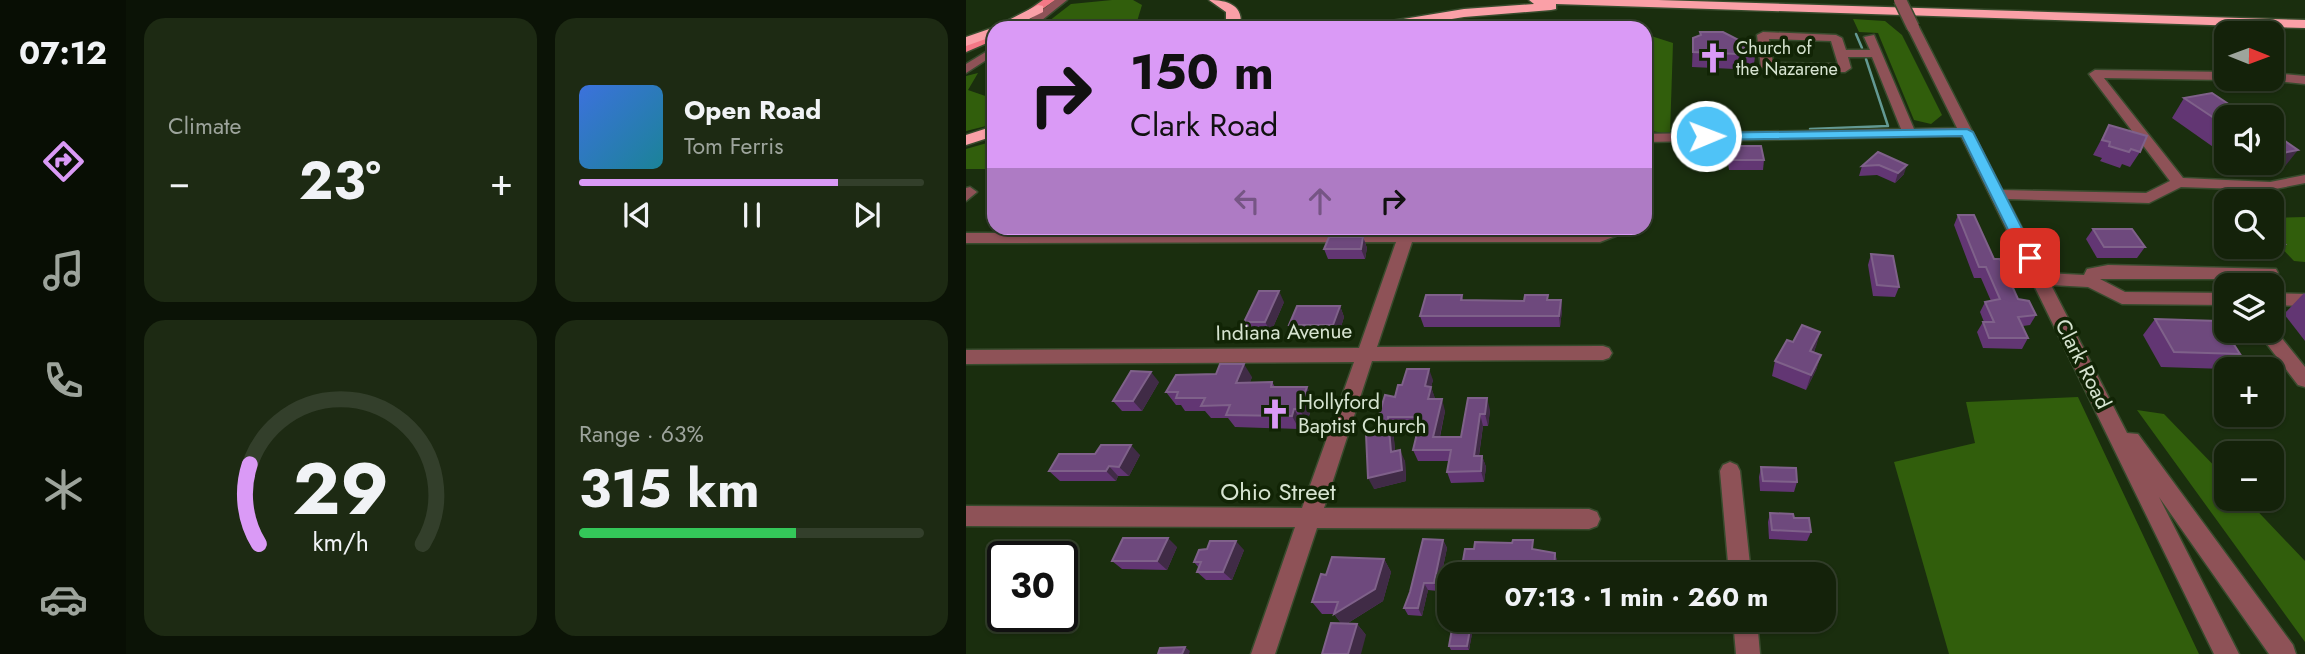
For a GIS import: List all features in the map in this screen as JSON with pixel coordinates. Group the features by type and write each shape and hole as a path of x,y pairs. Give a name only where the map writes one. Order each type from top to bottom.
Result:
{"highway":[{"path":"1215,0 1229,7 1233,12 1233,21"},
{"path":"1535,0 2305,24"},
{"path":"1958,0 2277,9"},
{"path":"1412,21 1513,8 1632,3"},
{"path":"1015,21 1038,9"},
{"path":"966,42 987,35"},
{"path":"966,140 987,133"}],"main road":[{"path":"1020,21 1050,0"},
{"path":"966,49 987,37"}],"street":[{"path":"1034,21 1062,0"},
{"name":"Clark Road","path":"1900,0 2227,654"},
{"path":"1763,36 1836,38 1840,53 1845,68 1767,67 1763,36"},
{"path":"1870,37 1909,134"},
{"path":"1840,53 1877,54"},
{"path":"966,69 987,55"},
{"path":"2179,182 2095,74 2214,76"},
{"path":"2284,78 2305,80"},
{"path":"1652,138 1967,132"},
{"path":"1997,194 2149,198 2179,182 2270,186 2305,179"},
{"path":"966,238 1605,235"},
{"path":"1264,654 1406,236"},
{"path":"2091,281 2093,274 2108,271 2270,273"},
{"path":"2040,279 2091,281 2122,298 2214,299"},
{"path":"2284,299 2305,300"},
{"path":"2276,343 2305,380"},
{"name":"Indiana Avenue","path":"966,357 1602,353"},
{"path":"2101,398 2284,654"},
{"path":"1730,471 1739,562"},
{"name":"Ohio Street","path":"966,516 1589,519"},
{"path":"1746,632 1748,654"}],"green space":[{"path":"1133,0 1142,5 1137,21 1049,21 1071,4"},
{"path":"1473,19 1498,21 1464,21"},
{"path":"1853,19 1885,21 1902,35 1942,115 1931,124 1914,120 1878,33 1859,32"},
{"path":"1652,36 1673,43 1670,134 1652,131"},
{"path":"978,73 968,90 987,97 987,126 966,131 966,76"},
{"path":"987,143 987,169 966,169 966,149"},
{"path":"2305,217 2305,262 2294,261 2284,251 2284,218"},
{"path":"2078,397 2199,654 1949,654 1894,462 1975,443 1966,402"},
{"path":"2137,410 2164,414 2214,466 2214,511 2257,511 2305,561 2305,642"}],"building":[{"path":"1700,32 1723,32 1756,49 1736,48 1737,54 1693,52 1693,38 1701,35"},
{"path":"2212,93 2230,105 2214,105 2214,118 2184,98"},
{"path":"2109,125 2147,136 2140,152 2109,146 2110,142 2102,140"},
{"path":"2284,140 2298,150 2284,153"},
{"path":"1728,146 1761,146 1764,160 1730,160"},
{"path":"1878,152 1907,165 1898,173 1879,165 1862,166"},
{"path":"1958,215 1974,215 1994,259 2000,259 2018,299 2029,301 2036,315 2018,317 2028,338 1989,338 1983,322 1994,322 1985,302 2000,299 1986,267 1979,267"},
{"path":"2093,229 2132,229 2145,247 2104,247"},
{"path":"1329,237 1363,237 1361,249 1324,249"},
{"path":"1871,254 1893,256 1899,287 1877,285"},
{"path":"1259,291 1279,291 1265,322 1244,322"},
{"path":"1426,295 1462,295 1461,300 1524,301 1525,295 1548,295 1547,300 1561,300 1559,316 1420,316"},
{"path":"1297,306 1340,306 1333,325 1289,325"},
{"path":"2155,319 2214,321 2214,343 2233,343 2240,354 2174,352"},
{"path":"1802,325 1820,332 1810,351 1821,355 1811,375 1775,361 1787,340 1793,342"},
{"path":"1220,364 1244,364 1236,383 1272,382 1271,387 1307,387 1299,409 1294,409 1292,416 1226,415 1230,405 1201,406 1205,398 1176,398 1178,392 1166,392 1176,375 1216,374"},
{"path":"1407,369 1429,369 1425,386 1431,387 1428,399 1442,399 1433,437 1461,437 1468,398 1487,398 1485,414 1480,414 1474,456 1482,456 1481,471 1447,472 1451,450 1413,450 1421,417 1388,417 1391,452 1400,450 1402,470 1368,478 1366,434 1374,432 1385,395 1395,397"},
{"path":"1131,371 1151,372 1133,401 1113,401"},
{"path":"1101,445 1131,445 1119,467 1109,466 1106,471 1049,471 1059,454 1095,454"},
{"path":"1761,467 1796,468 1797,482 1763,481"},
{"path":"1770,513 1809,518 1811,532 1772,530"},
{"path":"1123,538 1168,538 1157,561 1112,561"},
{"path":"1423,539 1443,540 1434,583 1424,583 1418,608 1404,608"},
{"path":"1513,540 1533,540 1532,549 1555,553 1555,562 1463,562 1465,549 1474,549 1475,542 1512,543"},
{"path":"1210,541 1236,541 1223,572 1197,572 1201,562 1194,562 1199,550 1207,549"},
{"path":"1332,557 1384,559 1375,589 1334,614 1338,602 1312,602 1321,574 1326,575"},
{"path":"1331,623 1357,624 1348,654 1322,654"},
{"path":"1451,632 1470,632 1467,646 1449,646"},
{"path":"1185,647 1182,654 1158,654 1160,648"}],"waterway":[{"path":"1856,34 1862,48"},
{"path":"1810,129 1888,126 1866,59"}],"place":[{"name":"Church of the Nazarene","path":"1713,58"},
{"name":"Hollyford Baptist Church","path":"1275,414"}],"route":[{"path":"1706,136 1967,132 2030,258"}]}
